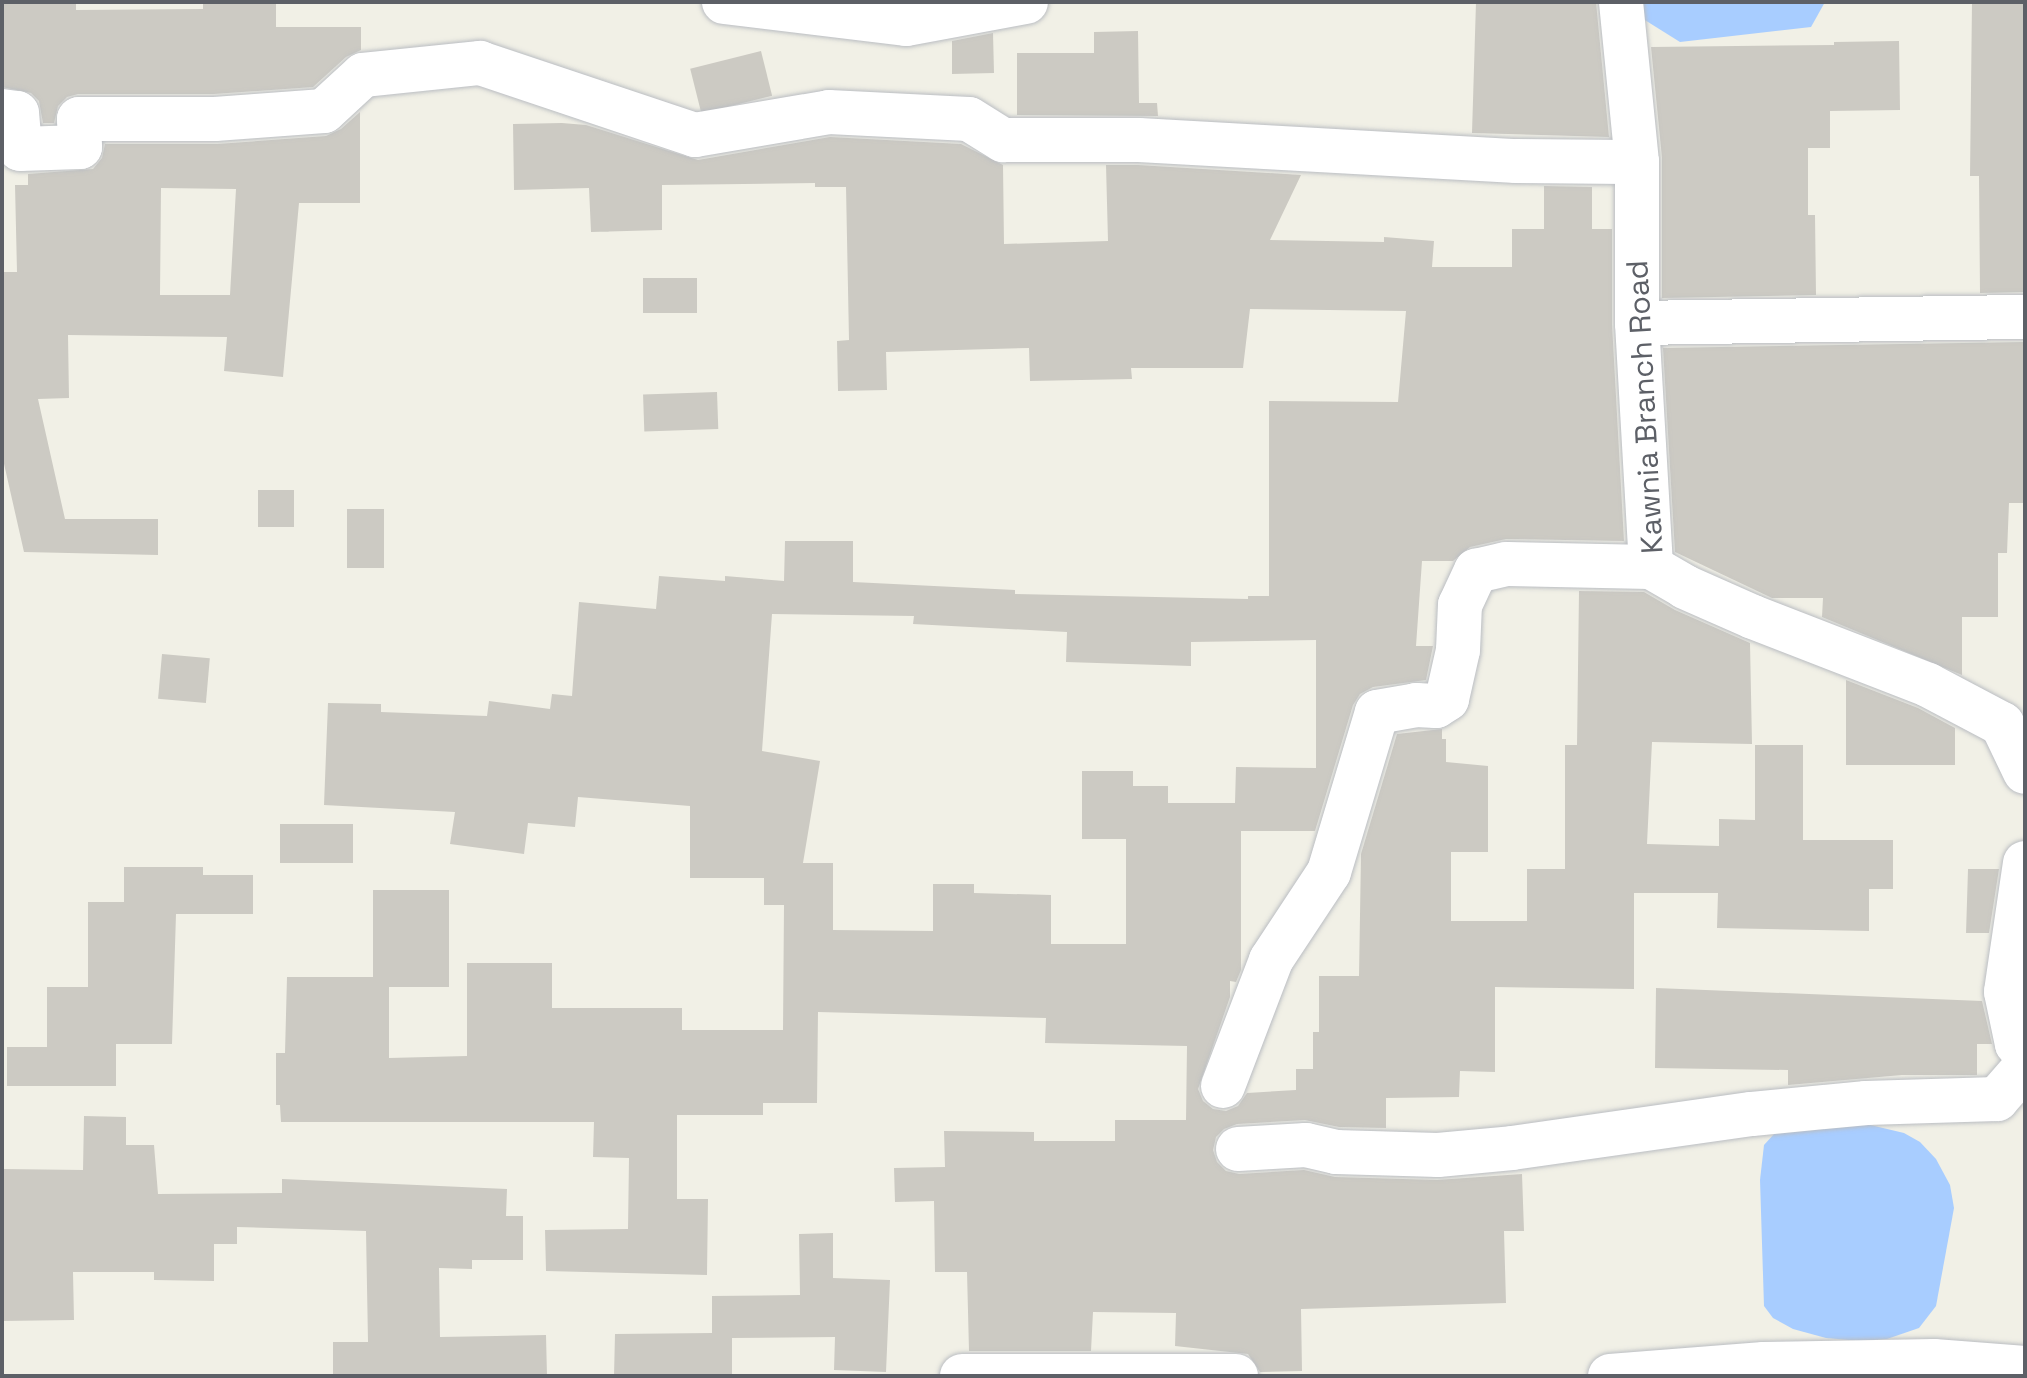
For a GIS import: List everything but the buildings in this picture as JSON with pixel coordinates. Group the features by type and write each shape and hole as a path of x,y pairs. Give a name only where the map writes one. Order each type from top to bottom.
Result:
{"street":[{"path":"724,2 906,24 1026,2"},
{"name":"Kawnia Branch Road","path":"1621,2 1637,162 1637,323 1651,567 1685,587 1753,617 1928,685 2002,724 2025,772"},
{"path":"2,111 17,113 20,149 80,147 79,119 215,119 324,111 363,75 480,63 695,135 829,112 969,119 1003,140 1139,140 1516,161 1637,162"},
{"path":"1637,323 2025,317"},
{"path":"1223,1086 1271,960 1329,872 1377,712 1416,705 1436,706 1447,699 1458,650 1460,605 1476,571 1506,564 1651,567"},
{"path":"2025,863 2006,992 2017,1044 2025,1052"},
{"path":"1238,1149 1306,1145 1336,1152 1438,1155 1512,1148 1752,1114 1866,1103 1997,1099 2025,1067"},
{"path":"1610,1376 1764,1364 1934,1361 2025,1368"},
{"path":"962,1376 1236,1376"}],"water":[{"path":"1630,2 1825,2 1811,27 1680,42 1632,12"},
{"path":"1862,1123 1904,1133 1920,1142 1936,1159 1950,1185 1954,1208 1936,1306 1919,1328 1887,1339 1860,1341 1826,1338 1793,1329 1773,1318 1764,1306 1760,1180 1764,1145 1775,1133"}]}
